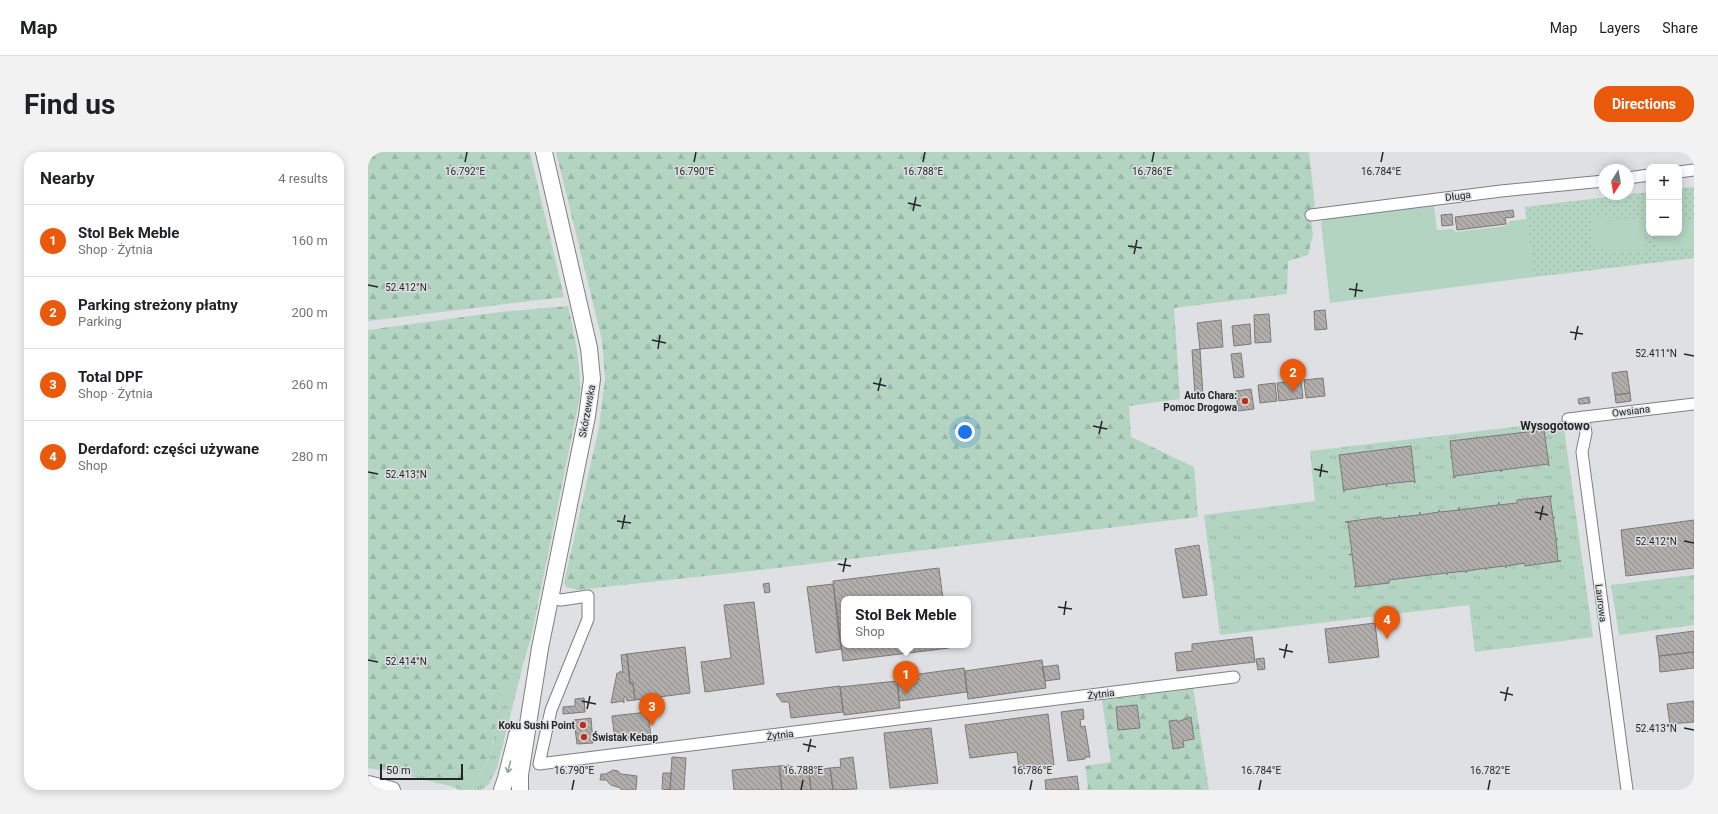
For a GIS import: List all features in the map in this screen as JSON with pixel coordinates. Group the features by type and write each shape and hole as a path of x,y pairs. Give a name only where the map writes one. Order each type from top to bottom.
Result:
{"street":[{"name":"Skórzewska","path":"520,790 520,775 540,648 585,423 592,380 592,363 586,331 544,152"},
{"path":"1682,172 1694,170"},
{"path":"1634,177 1646,175"},
{"name":"Długa","path":"1311,215 1501,191 1598,182"},
{"name":"Owsiana","path":"1568,419 1694,404"},
{"name":"Laurowa","path":"1584,417 1586,433 1582,452 1627,790"},
{"name":"Żytnia","path":"550,598 561,600 588,596 589,614 551,710 539,764 1234,678"},
{"name":"Skórzewska","path":"502,790 508,773 540,648"},
{"path":"368,784 392,790"}],"green space":[{"path":"368,152 530,152 564,297 368,321"},
{"path":"556,152 1309,152 1315,205 1311,215 1313,235 1308,255 1288,261 1287,294 1174,308 1180,399 1129,406 1131,437 1194,467 1198,517 760,570 577,590 566,587 564,583 599,427 605,379 602,340"},
{"path":"1694,187 1694,258 1534,277 1525,207 1598,198 1598,200 1634,200 1634,194 1646,192 1646,236 1682,236 1682,188"},
{"path":"1434,206 1437,230 1452,229 1456,232 1505,226 1510,221 1527,219 1534,277 1330,303 1321,223 1324,219"},
{"path":"1592,217 1645,220 1643,253 1590,249"},
{"path":"1682,221 1694,222 1694,250 1655,248 1656,236 1682,236"},
{"path":"568,306 580,373 580,396 531,638 519,677 501,698 490,755 484,769 479,775 472,779 463,780 426,776 368,764 368,330 500,312"},
{"path":"1563,421 1593,637 1475,652 1469,605 1220,635 1204,515 1315,501 1310,451"},
{"path":"1694,575 1694,625 1619,635 1611,585"},
{"path":"522,669 497,768 489,784 481,790 459,790 454,787 388,771 368,768 368,764 426,776 443,777 479,775 489,758 501,699 505,691"},
{"path":"1187,687 1193,687 1209,790 1087,790 1088,786 1085,766 1111,762 1102,700 1184,690"}],"building":[{"path":"1513,210 1514,217 1505,218 1506,224 1457,230 1455,217"},
{"path":"1452,214 1453,225 1442,226 1441,215"},
{"path":"1325,310 1327,329 1315,330 1314,311"},
{"path":"1269,314 1271,342 1255,343 1254,315"},
{"path":"1221,320 1223,347 1200,349 1197,323"},
{"path":"1250,324 1251,344 1234,346 1232,326"},
{"path":"1200,349 1203,395 1195,395 1192,350"},
{"path":"1241,353 1244,377 1234,378 1231,354"},
{"path":"1627,371 1630,393 1615,395 1612,373"},
{"path":"1323,378 1325,396 1306,398 1304,380"},
{"path":"1301,380 1303,398 1279,401 1277,383"},
{"path":"1275,383 1277,401 1260,403 1258,385"},
{"path":"1251,389 1254,409 1238,411 1236,391"},
{"path":"1630,393 1631,401 1616,403 1615,395"},
{"path":"1589,397 1590,403 1579,404 1578,399"},
{"path":"1544,430 1549,466 1548,464 1502,470 1501,472 1501,470 1455,476 1454,478 1450,441"},
{"path":"1411,446 1415,483 1414,481 1344,490 1344,492 1339,455"},
{"path":"1552,496 1550,497 1553,518 1555,517 1553,519 1556,539 1558,539 1556,540 1558,561 1561,561 1525,566 1525,563 1506,566 1506,568 1505,566 1487,568 1486,570 1486,568 1467,571 1466,573 1466,571 1447,573 1447,575 1446,573 1389,580 1389,583 1354,587 1356,586 1348,522 1345,522 1381,517 1381,519 1419,515 1420,512 1420,515 1439,512 1439,510 1440,512 1498,505 1499,502 1499,505 1517,503 1517,500"},
{"path":"1694,520 1694,568 1626,576 1621,530"},
{"path":"1199,545 1207,595 1183,598 1175,549"},
{"path":"939,568 943,596 841,596 841,645 833,581"},
{"path":"769,583 770,592 765,593 763,584"},
{"path":"833,584 841,649 816,653 807,587"},
{"path":"754,602 764,684 705,692 701,662 731,658 724,605"},
{"path":"1375,623 1379,657 1329,663 1325,629"},
{"path":"1694,631 1694,652 1659,656 1656,636"},
{"path":"1252,637 1255,662 1177,671 1175,653 1192,651 1192,644"},
{"path":"685,647 690,693 635,700 633,683 630,683 627,654"},
{"path":"841,648 949,648 843,661"},
{"path":"1694,652 1694,668 1660,672 1659,656"},
{"path":"627,654 630,683 633,683 635,700 627,701 626,697 624,697 624,703 623,701 611,703 617,673 620,673 620,671 623,673 621,655"},
{"path":"1264,658 1265,669 1258,670 1256,659"},
{"path":"1042,660 1046,688 968,699 965,671"},
{"path":"1058,665 1060,679 1045,681 1042,667"},
{"path":"964,668 967,692 899,701 897,677"},
{"path":"897,681 900,708 844,715 840,687"},
{"path":"840,686 843,712 791,718 789,702 782,702 776,694"},
{"path":"584,698 585,712 563,714 563,707 575,706 575,699"},
{"path":"1694,701 1694,722 1670,724 1667,704"},
{"path":"1137,705 1140,728 1118,730 1116,707"},
{"path":"1083,709 1084,719 1080,720 1081,727 1085,726 1090,757 1068,761 1061,712"},
{"path":"648,712 651,737 615,741 612,716"},
{"path":"1048,714 1054,765 1019,769 1017,752 970,758 965,725"},
{"path":"1191,717 1194,739 1183,741 1184,747 1173,749 1169,721 1177,720 1177,722"},
{"path":"591,718 593,743 577,744 574,720"},
{"path":"931,728 938,783 890,788 884,733"},
{"path":"672,757 686,758 684,790 670,790"},
{"path":"853,757 857,789 833,790 830,768 841,767 840,759"},
{"path":"789,765 790,773 809,771 811,790 782,790 779,766"},
{"path":"779,766 782,790 734,790 732,770"},
{"path":"830,768 833,790 811,790 809,771"},
{"path":"613,770 618,771 621,774 637,776 636,790 621,790 621,788 611,785 606,780 600,780 601,774 606,774"},
{"path":"663,773 671,773 670,790 662,789"},
{"path":"1077,776 1079,790 1046,790 1045,780"}],"place":[{"name":"Parking streżony płatny","path":"1293,392"},
{"name":"Auto Chara: Pomoc Drogowa","path":"1245,401"},
{"name":"Derdaford: części używane","path":"1387,639"},
{"name":"Stol Bek Meble","path":"906,694"},
{"name":"Koku Sushi Point","path":"583,725"},
{"name":"Total DPF","path":"652,726"},
{"name":"Świstak Kebap","path":"584,737"}],"district":[{"name":"Wysogotowo","path":"1555,426"}]}
